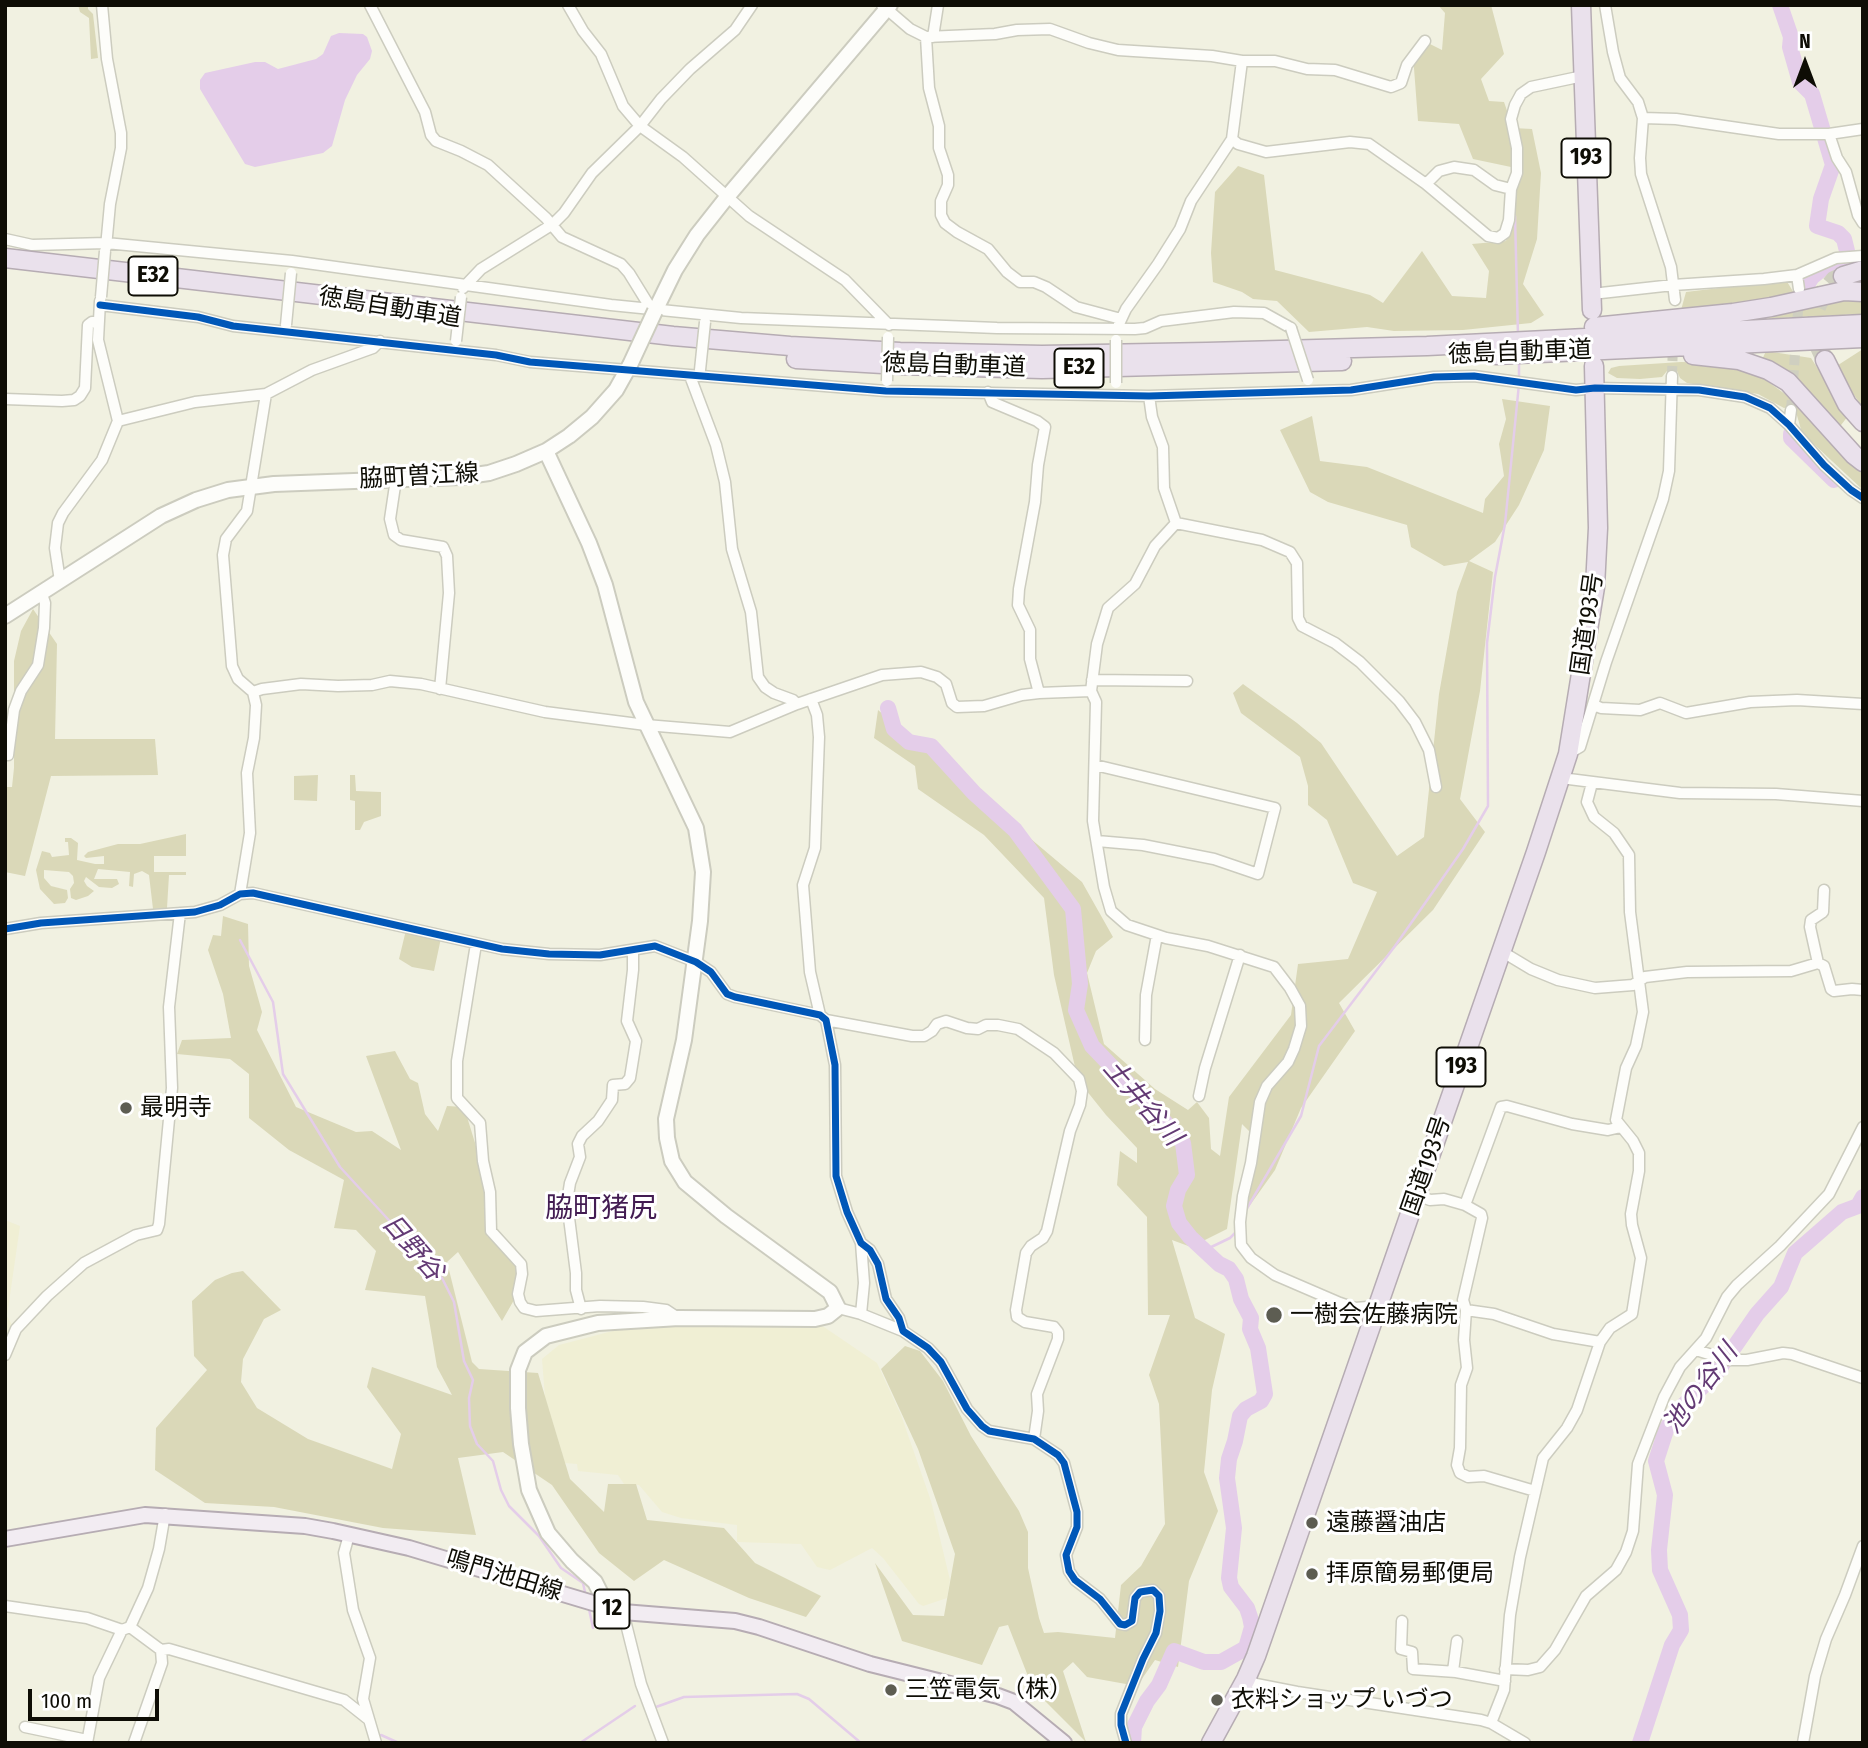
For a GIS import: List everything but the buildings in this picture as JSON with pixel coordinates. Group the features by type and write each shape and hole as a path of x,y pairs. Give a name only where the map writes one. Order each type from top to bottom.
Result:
{"highway":[{"name":"193","path":"1581,5 1592,302"},
{"name":"徳島自動車道","path":"5,258 673,336 900,352 1042,355 1427,346 1863,324"},
{"path":"1843,276 1863,270"},
{"path":"1427,346 1733,313 1844,291 1863,292"},
{"name":"徳島自動車道","path":"300,294 470,321 671,348 900,365 1056,369 1208,366 1863,338"},
{"path":"1529,353 1701,355 1739,360 1768,370 1788,382 1854,455 1863,461"},
{"path":"1825,360 1847,404 1863,422"},
{"name":"国道193号","path":"1212,1743 1246,1679 1417,1195 1568,754 1595,587 1598,528 1594,366"}],"main road":[{"name":"鳴門池田線","path":"5,1539 119,1518 165,1514 305,1526 409,1548 623,1612 736,1622 759,1627 870,1664 1014,1702 1064,1743"}],"street":[{"path":"60,581 55,548 58,523 102,460 118,421 98,340 97,322 110,204 121,148 121,133 107,59 102,5"},
{"path":"370,5 425,112 431,135 436,141 488,165 553,224 562,237 621,264 654,309"},
{"path":"568,5 601,54 623,106 640,125 683,157 749,216 845,280 889,324 887,386"},
{"path":"455,352 464,286 481,269 553,224 592,173 690,69 735,30 752,5"},
{"path":"938,5 929,37 929,88 939,126 939,148 948,175 948,185 941,201 941,215 957,232 988,249 1007,272 1020,282 1034,282 1046,287 1076,307 1118,329"},
{"path":"1605,5 1620,78 1638,102 1643,118 1641,174 1671,267 1675,300"},
{"path":"887,6 910,29 929,37 1050,29 1118,50 1212,56 1242,61 1275,61 1307,69 1335,70 1391,87 1401,83 1407,65 1425,41"},
{"name":"脇町曽江線","path":"5,616 161,516 196,500 250,486 461,477 489,473 546,451 569,436 592,417 616,390 629,368 654,309 697,236 726,197 887,6"},
{"path":"1116,396 1118,329 1180,229 1191,201 1232,139 1242,61"},
{"path":"1232,139 1238,144 1266,152 1350,142 1368,145 1426,184 1488,236 1498,238 1505,233 1509,220 1511,189 1517,173 1517,148 1511,119 1514,105 1521,94 1531,87 1583,76"},
{"path":"1643,118 1676,119 1779,134 1826,134 1863,129"},
{"path":"1826,134 1846,172 1858,215 1863,223"},
{"path":"1426,184 1439,171 1454,167 1474,170 1495,185 1511,189"},
{"path":"5,239 32,245 106,247 292,261 464,286 541,293 705,318 1118,329 1145,328 1161,321 1234,312 1264,313 1291,328 1309,386"},
{"path":"1592,302 1673,285 1797,275 1836,258 1863,256"},
{"path":"286,328 292,261"},
{"path":"1797,275 1799,289"},
{"path":"100,301 198,317 233,326 286,328 455,352 697,374 988,392 1149,396 1309,386 1351,390 1434,377 1474,376 1576,390 1699,390 1745,397 1770,408 1789,425 1824,465 1863,498"},
{"path":"705,318 697,374 722,469 732,549 751,612 758,677 774,694 797,704"},
{"path":"5,398 62,401 74,400 80,396 85,387 88,325 97,322"},
{"path":"118,421 195,402 266,394 312,370 373,348 380,341"},
{"path":"1568,754 1580,747 1606,662 1663,499 1669,471 1672,376"},
{"path":"988,392 992,402 1045,427 1018,605 1030,629 1030,659 1039,693"},
{"path":"240,894 250,833 247,792 257,705 253,692 237,679 232,666 223,555 226,538 247,511 266,394"},
{"path":"1149,396 1152,417 1163,447 1164,488 1176,523"},
{"path":"1789,425 1791,410"},
{"path":"546,451 589,543 605,585 627,671 646,725 696,828 702,872 696,962 684,1041 670,1092 666,1119 667,1138 673,1161 685,1182 726,1216 830,1292 838,1308 903,1331 928,1348 942,1362 967,1409 982,1426 989,1431 1034,1439 1058,1455 1064,1463 1076,1504 1077,1527 1066,1555 1069,1571 1075,1580 1100,1599 1120,1624 1125,1625 1132,1621 1136,1598 1140,1592 1153,1590 1159,1596 1160,1611 1156,1633 1121,1714 1126,1743"},
{"path":"396,479 390,519 394,535 401,540 443,547 447,556 449,593 440,688"},
{"path":"1176,523 1155,546 1135,584 1108,608 1097,644 1097,659 1091,685 1096,702 1093,821 1111,911 1127,925 1240,955 1274,967 1283,977 1300,1006 1301,1026 1288,1062 1267,1086 1260,1102 1240,1222 1241,1245 1251,1258 1275,1275 1354,1308 1367,1307 1375,1310"},
{"path":"1176,523 1262,540 1290,552 1297,563 1298,618 1302,626 1335,643 1360,662 1399,701 1415,722 1429,750 1436,786"},
{"path":"5,755 8,755 21,691 38,665 44,628 42,594"},
{"path":"253,692 262,688 301,684 338,687 390,681 440,688 545,712 730,732 797,704 882,675 921,672 937,677 946,684 951,703 957,707 984,706 1022,695 1091,685 1187,681"},
{"path":"811,699 817,715 819,737 815,848 803,885 810,972 835,1065 836,1176 847,1212 861,1243 864,1283 861,1314"},
{"path":"1594,705 1601,708 1640,710 1660,703 1686,713 1750,702 1797,700 1863,704"},
{"path":"1095,765 1275,808 1258,874 1214,859 1143,845 1097,841"},
{"path":"1561,778 1680,793 1776,794 1863,801"},
{"path":"1491,1723 1505,1681 1510,1615 1543,1458 1567,1428 1577,1410 1600,1342 1610,1328 1632,1314 1641,1258 1631,1214 1639,1171 1639,1153 1616,1120 1626,1068 1640,1033 1643,1012 1630,912 1629,855 1614,833 1594,817 1587,802 1592,783"},
{"path":"1818,963 1810,927 1811,920 1823,912 1824,890"},
{"path":"5,929 41,923 180,913 206,909 240,894 253,893 512,950 600,955 655,946 696,962 712,972 727,994 735,997 912,1036 924,1035 932,1031 937,1024 946,1021 967,1028 998,1025 1018,1029 1054,1053 1079,1080 1082,1091 1047,1231 1026,1253 1016,1310 1017,1317 1054,1327 1058,1332 1058,1339 1037,1394 1038,1411 1034,1439"},
{"path":"5,1355 16,1329 84,1263 136,1235 157,1230 172,1087 169,1007 180,913"},
{"path":"1145,1040 1144,1009 1157,935"},
{"path":"476,944 457,1061 456,1087 460,1103 476,1117 482,1129 482,1152 490,1192 491,1231 521,1264 518,1294 520,1302 524,1308 536,1311 600,1306 643,1307 666,1310 679,1318"},
{"path":"581,1309 576,1290 567,1202 570,1184 580,1157 578,1144 582,1136 598,1121 612,1100 613,1085 625,1084 630,1078 636,1041 627,1021 633,950"},
{"path":"1501,951 1558,981 1595,988 1633,985 1644,977 1687,972 1791,971 1818,963 1824,966 1830,989 1863,990"},
{"path":"1199,1096 1240,955"},
{"path":"1465,1205 1501,1107 1608,1130 1621,1127"},
{"path":"1505,1668 1528,1670 1540,1667 1555,1650 1586,1596 1616,1570 1633,1531 1638,1464 1664,1397 1680,1367 1706,1338 1727,1297 1737,1285 1780,1246 1829,1194 1863,1127"},
{"path":"1417,1195 1430,1200 1444,1199 1465,1205 1481,1214 1482,1218 1463,1300 1466,1310 1464,1340 1467,1368 1461,1385 1461,1448 1457,1465 1461,1473 1468,1477 1485,1476 1535,1491"},
{"path":"861,1243 870,1250 878,1264 886,1299 899,1318 903,1331"},
{"path":"603,1606 602,1596 595,1582 548,1533 529,1490 521,1444 519,1370 524,1352 546,1336 598,1323 679,1318 815,1319 828,1316 838,1308"},
{"path":"1466,1310 1494,1314 1553,1334 1600,1342"},
{"path":"1696,1350 1725,1359 1747,1360 1783,1353 1792,1354 1863,1378"},
{"path":"25,1727 87,1741 99,1678 148,1588 165,1514"},
{"path":"349,1535 344,1553 353,1610 370,1658 363,1699 376,1743"},
{"path":"1802,1743 1822,1652 1863,1546"},
{"path":"5,1606 87,1618 126,1629 161,1650 169,1649 344,1700 368,1719"},
{"path":"623,1612 641,1684 663,1743"},
{"path":"1402,1621 1401,1649 1412,1652 1413,1668 1453,1671 1505,1681"},
{"path":"1453,1671 1457,1642"},
{"path":"134,1743 162,1663 161,1650"},
{"path":"1246,1679 1256,1684 1297,1692 1481,1720 1525,1743"}],"shaded area":[{"path":"78,5 88,5 93,14 98,58 91,59 89,18 80,12"},
{"path":"1438,5 1491,5 1504,54 1481,79 1489,101 1504,102 1513,128 1532,129 1541,173 1537,239 1523,284 1544,315 1531,323 1463,330 1394,331 1367,327 1309,332 1277,301 1253,299 1242,292 1213,282 1211,253 1215,192 1238,166 1264,175 1275,270 1370,295 1383,303 1422,251 1452,296 1486,298 1489,271 1472,244 1506,241 1515,201 1511,167 1473,159 1459,124 1418,121 1413,55 1428,43 1442,50 1445,13"},
{"path":"339,33 363,34 367,37 372,51 370,59 357,75 345,100 332,146 323,153 255,167 245,164 200,89 200,80 205,73 255,62 265,62 278,69 316,59 323,54 331,36"},
{"path":"1786,280 1794,293 1738,305 1681,310 1686,292"},
{"path":"1833,297 1863,297 1863,314 1738,320"},
{"path":"1863,349 1863,408 1835,367"},
{"path":"1766,351 1811,358 1848,416 1838,429 1761,362"},
{"path":"1681,362 1718,363 1756,373 1785,394 1846,458 1863,471 1863,490 1802,433 1796,412 1789,407 1784,408 1758,394 1687,383 1680,378 1677,371 1667,371 1662,377 1640,379 1617,378 1608,373 1611,368 1619,366"},
{"path":"1502,399 1550,406 1544,450 1519,505 1495,542 1469,561 1493,572 1480,691 1460,799 1485,832 1433,910 1339,1003 1355,1031 1301,1108 1275,1170 1248,1208 1249,1131 1242,1124 1227,1229 1191,1247 1172,1240 1195,1318 1225,1334 1212,1390 1204,1472 1218,1511 1189,1581 1178,1667 1155,1660 1137,1686 1087,1677 1073,1662 1063,1671 1086,1742 1033,1689 1008,1625 999,1627 982,1665 902,1641 875,1563 913,1615 944,1616 955,1554 918,1449 881,1369 905,1346 920,1351 943,1381 971,1436 1019,1511 1028,1532 1028,1568 1044,1633 1115,1638 1121,1585 1141,1566 1165,1524 1159,1404 1149,1375 1170,1315 1148,1315 1147,1217 1117,1185 1120,1151 1137,1163 1137,1148 1078,1080 1054,975 1044,898 984,835 918,789 915,766 874,738 878,710 1082,882 1113,937 1096,951 1087,973 1104,1044 1155,1089 1188,1110 1197,1102 1209,1118 1211,1149 1220,1156 1229,1097 1291,1015 1298,964 1348,959 1377,892 1353,883 1327,820 1308,805 1308,786 1300,757 1241,713 1233,693 1243,684 1321,743 1397,856 1424,837 1439,694 1457,592 1468,562 1444,566 1411,547 1407,525 1328,502 1310,492 1280,430 1312,416 1320,461 1367,467 1483,513 1485,499 1504,476 1499,444 1506,419"},
{"path":"33,609 57,644 55,739 155,739 158,775 51,776 25,876 5,872 5,787 12,787 14,768 14,661 21,631"},
{"path":"318,775 317,801 294,800 294,776"},
{"path":"350,775 355,775 356,791 381,792 381,816 364,822 360,830 355,830 355,801 350,800"},
{"path":"186,834 186,856 154,856 154,872 186,872 186,875 169,875 167,908 153,909 149,875 142,871 134,874 133,887 129,886 130,872 98,869 94,879 117,879 119,884 112,888 99,887 86,877 84,881 94,891 76,900 71,898 70,889 74,883 69,872 44,870 44,878 51,886 67,890 68,898 65,903 54,904 40,889 36,870 42,851 50,853 52,857 69,855 65,838 71,838 78,843 77,860 104,864 104,856 84,856 88,852 118,844 140,844"},
{"path":"223,916 248,924 249,966 262,1012 257,1030 296,1107 356,1132 372,1131 401,1150 366,1056 395,1051 410,1079 418,1083 425,1114 438,1131 447,1106 464,1107 483,1169 487,1236 516,1254 518,1293 502,1321 458,1252 447,1262 472,1362 479,1369 538,1373 570,1479 604,1512 608,1484 636,1484 647,1520 724,1528 755,1563 821,1596 806,1617 749,1598 664,1560 634,1581 599,1553 552,1485 503,1452 458,1458 476,1535 383,1528 274,1507 205,1503 155,1470 156,1428 207,1370 194,1356 192,1301 215,1280 232,1273 243,1271 281,1310 264,1319 243,1359 241,1382 257,1408 308,1439 392,1469 401,1434 367,1387 372,1367 452,1395 437,1367 425,1296 365,1290 376,1251 356,1230 334,1228 344,1180 289,1150 249,1118 249,1074 230,1059 177,1054 182,1040 231,1038 223,994 208,950 213,935 221,936"},
{"path":"406,930 441,938 434,971 412,967 399,959"},
{"path":"5,1220 20,1226 7,1316 12,1325 5,1342"},
{"path":"647,1322 821,1325 877,1363 901,1415 931,1501 950,1580 947,1598 923,1606 919,1604 872,1548 830,1570 817,1567 801,1544 737,1542 737,1525 681,1518 662,1512 639,1485 624,1484 618,1475 578,1471 577,1464 565,1463 545,1397 542,1359 559,1345"}],"waterway":[{"name":"池の谷川","path":"1780,5 1791,37 1790,47 1800,82 1812,94 1833,165 1821,199 1817,226 1838,233 1844,239 1847,251"},
{"path":"1515,216 1518,336"},
{"name":"池の谷川","path":"1805,288 1812,277 1822,269 1841,261"},
{"path":"1519,360 1519,378"},
{"path":"1246,1210 1301,1116 1319,1046 1395,946 1463,849 1488,806 1487,643 1505,524 1519,384"},
{"name":"池の谷川","path":"1791,434 1791,438 1834,480"},
{"name":"土井谷川","path":"888,708 894,729 909,742 931,746 974,793 1015,830 1073,909 1080,984 1076,1010 1092,1046 1183,1143 1187,1175 1178,1190 1174,1206 1179,1223 1219,1264 1229,1269 1236,1279 1241,1299 1251,1318 1250,1329 1258,1348 1265,1394 1261,1401 1246,1409 1240,1416 1227,1478 1234,1528 1229,1578 1231,1587 1247,1608 1252,1627 1246,1648 1221,1662 1204,1662 1174,1651 1159,1685 1147,1701 1134,1727 1133,1743"},
{"name":"日野谷","path":"240,940 273,1002 283,1074 340,1167 442,1278 454,1302 464,1361 473,1380 469,1398 470,1426 477,1444 493,1461 501,1490 509,1506 539,1536 561,1568 583,1583 585,1592"},
{"name":"池の谷川","path":"1640,1743 1672,1645 1681,1630 1680,1615 1660,1570 1659,1550 1665,1495 1656,1461 1666,1430 1677,1412 1717,1372 1757,1314 1781,1287 1795,1253 1842,1212 1858,1206 1863,1197"},
{"path":"1205,1250 1230,1238 1236,1232"},
{"name":"日野谷","path":"589,1609 593,1628"},
{"path":"656,1707 684,1697 797,1694 809,1699 861,1743"},
{"path":"580,1743 635,1706"},
{"path":"381,1735 399,1743"}],"tunnel":[{"path":"1825,360 1819,347 1817,307 1834,280 1843,276"},
{"path":"1791,410 1799,297"},
{"path":"1672,376 1673,342"}],"cycle path":[{"path":"100,305 198,317 233,326 496,355 530,362 886,391 1149,396 1351,390 1434,377 1474,376 1576,390 1699,390 1745,397 1770,408 1789,425 1824,465 1863,498"},
{"path":"5,929 41,923 195,912 220,905 240,894 253,893 502,949 549,954 600,955 655,946 696,962 711,972 727,994 820,1015 826,1020 835,1065 836,1176 847,1212 861,1243 870,1250 878,1264 886,1299 899,1318 903,1331 928,1348 941,1362 967,1409 982,1426 989,1431 1034,1439 1058,1455 1064,1463 1077,1512 1077,1527 1066,1555 1069,1571 1075,1580 1100,1599 1120,1624 1125,1625 1132,1621 1135,1598 1140,1592 1153,1590 1159,1596 1160,1611 1156,1633 1121,1714 1126,1743"}],"place":[{"name":"最明寺","path":"126,1108"},
{"name":"一樹会佐藤病院","path":"1274,1315"},
{"name":"遠藤醤油店","path":"1312,1523"},
{"name":"拝原簡易郵便局","path":"1312,1574"},
{"name":"三笠電気（株）","path":"891,1690"},
{"name":"衣料ショップ いづつ","path":"1217,1700"}],"district":[{"name":"脇町猪尻","path":"601,1209"}]}
